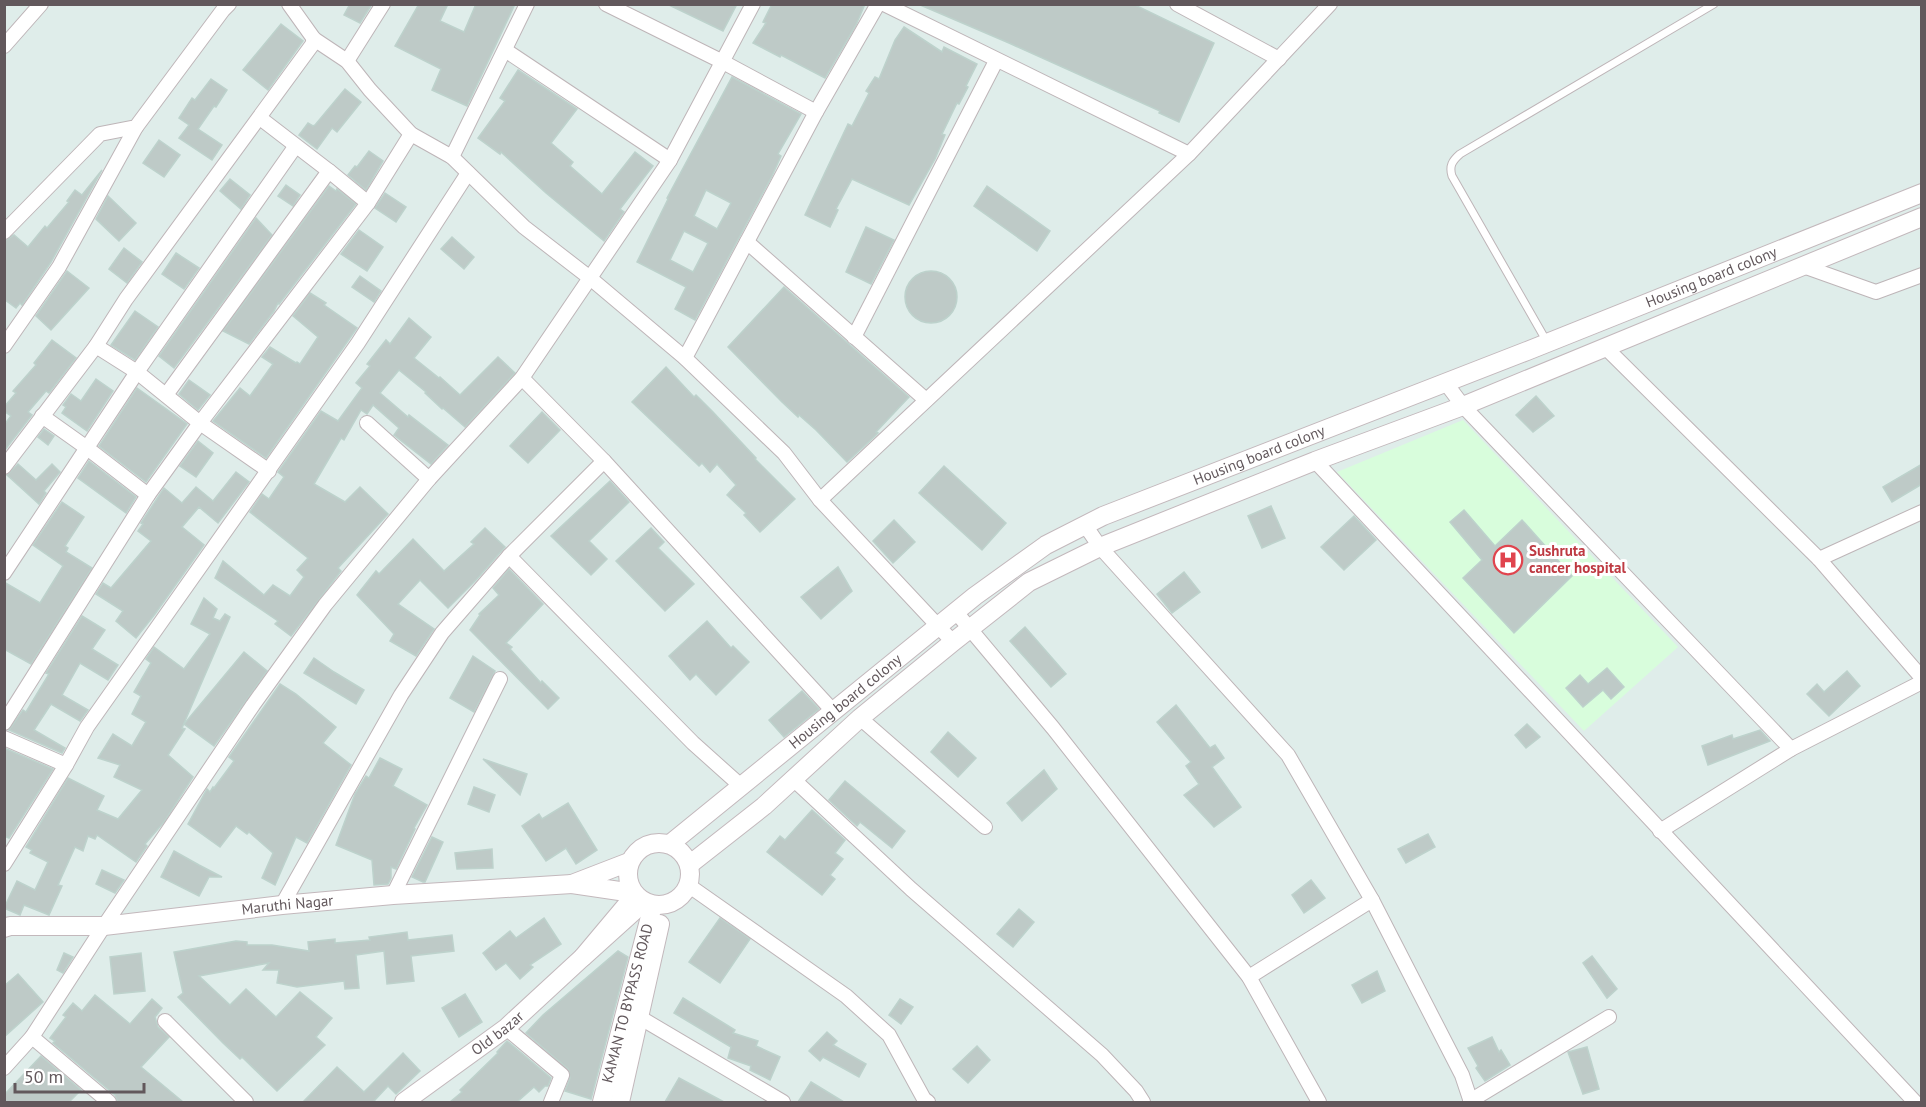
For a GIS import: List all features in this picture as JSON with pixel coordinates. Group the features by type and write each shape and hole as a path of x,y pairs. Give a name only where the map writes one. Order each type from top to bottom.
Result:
{"street":[{"path":"4,46 41,4"},
{"path":"4,346 59,267 136,127 223,10 230,4"},
{"path":"289,4 314,39 347,61 370,90 411,134 452,157 524,227 590,278 685,358 784,453 820,500 952,642"},
{"path":"347,61 383,4"},
{"path":"452,157 527,4"},
{"path":"606,4 723,62 816,112"},
{"path":"4,1068 32,1037 253,705 312,623 429,479 522,378 670,160 753,4"},
{"path":"685,358 816,112 878,4"},
{"path":"884,4 1189,154"},
{"path":"1178,4 1279,59"},
{"path":"820,500 1189,154 1330,4"},
{"path":"4,467 96,346 126,299 260,118 314,39"},
{"path":"505,50 670,160"},
{"path":"854,337 996,61"},
{"path":"260,118 368,204"},
{"path":"4,232 100,134 136,127"},
{"path":"4,723 148,495 200,423 368,204 411,134"},
{"path":"4,573 137,372 296,147"},
{"path":"166,395 329,171"},
{"path":"4,864 87,727 358,343 468,173"},
{"name":"Housing board colony","path":"670,844 956,611 1046,545 1103,516 1922,193"},
{"name":"Housing board colony","path":"689,864 764,806 860,718 1029,582 1100,547 1316,461 1463,406 1922,217"},
{"path":"747,242 926,400"},
{"path":"1803,266 1876,292 1922,275"},
{"path":"96,346 137,372 200,423 269,471"},
{"path":"1605,348 1819,559 1922,680 1791,749 1660,831"},
{"path":"522,378 604,461 833,711"},
{"path":"1445,382 1463,406 1791,749"},
{"path":"42,416 148,495"},
{"path":"367,423 429,479"},
{"path":"282,905 401,694 442,633 509,556 604,461"},
{"path":"1316,461 1915,1102"},
{"path":"1819,559 1922,512"},
{"path":"1085,525 1100,547 1288,755 1372,900 1462,1075 1471,1102 1609,1017"},
{"path":"509,556 693,743 741,786"},
{"path":"956,611 1060,737 1249,977 1319,1102"},
{"path":"393,895 500,679"},
{"path":"860,718 985,827"},
{"path":"4,738 66,765"},
{"path":"792,778 911,889 1102,1055 1136,1090 1143,1102"},
{"path":"572,884 646,900 674,901 688,885 690,875 689,864 685,856 670,844 650,843 641,847 629,862 628,883 646,900"},
{"path":"572,884 629,862"},
{"name":"Maruthi Nagar","path":"4,928 10,926 104,926 282,905 393,895 572,884"},
{"path":"688,885 846,996 889,1035 924,1099 928,1102"},
{"name":"Old bazar","path":"404,1102 506,1028 646,900"},
{"name":"KAMAN TO BYPASS ROAD","path":"620,1102 639,1017 646,900"},
{"name":"KAMAN TO BYPASS ROAD","path":"602,1102 646,900"},
{"path":"1249,977 1372,900"},
{"path":"639,1017 783,1102"},
{"path":"165,1021 246,1102"},
{"path":"506,1028 562,1075 551,1102"},
{"path":"32,1037 109,1102"}],"lane":[{"path":"1547,342 1452,176 1450,167 1460,154 1714,4"}],"shaded area":[{"name":"Sushruta cancer hospital","path":"1463,420 1678,647 1584,731 1337,472"}],"building":[{"path":"350,4 372,4 360,23 344,15"},
{"path":"419,4 448,4 440,21 464,32 476,4 515,4 467,106 432,90 441,69 395,46"},
{"path":"667,4 737,4 723,31"},
{"path":"772,4 865,4 856,25 825,78 753,43 766,23 763,22"},
{"path":"918,4 1133,4 1214,43 1179,122 1159,113 1160,111"},
{"path":"281,24 303,41 268,90 243,70"},
{"path":"904,27 942,52 944,47 977,64 966,86 968,87 959,104 957,103 942,134 945,135 935,159 909,205 852,179 836,209 838,210 830,227 805,215 848,124 852,126 869,93 866,91 875,77 879,79 895,40"},
{"path":"518,70 577,109 551,143 573,162 570,166 602,194 635,152 653,166 620,209 624,212 604,241 501,152 500,154 478,138 505,101 500,98"},
{"path":"732,77 801,114 778,154 781,156 772,176 695,320 675,309 686,287 637,262 667,198","holes":["706,190 731,203 717,229 694,216","684,231 708,243 693,272 670,260"]},
{"path":"211,79 227,90 198,129 222,145 212,160 179,138 189,125 179,118 192,98 195,100"},
{"path":"345,89 361,102 337,132 332,128 317,149 299,135 308,123 315,125"},
{"path":"159,140 180,155 164,177 143,163"},
{"path":"369,151 383,161 366,190 348,175"},
{"path":"102,170 51,262 22,305 20,303 16,308 4,299 4,241 14,235 28,247 69,202 67,201 75,190 82,195"},
{"path":"230,179 250,195 241,209 220,191"},
{"path":"286,185 300,195 293,206 278,196"},
{"path":"329,186 336,191 337,189 356,204 278,303 249,344 223,331"},
{"path":"987,186 1050,231 1037,251 974,206"},
{"path":"385,193 406,207 396,222 375,208"},
{"path":"108,196 136,223 119,241 96,219"},
{"path":"256,218 272,235 174,368 159,356"},
{"path":"866,227 894,240 871,284 846,272"},
{"path":"359,230 383,247 367,271 341,254"},
{"path":"452,237 474,257 464,269 441,249"},
{"path":"124,248 142,262 127,283 109,269"},
{"path":"176,253 199,268 184,289 162,274"},
{"path":"67,271 89,288 51,330 36,316"},
{"path":"931,271 941,273 949,279 955,287 957,297 955,307 949,315 941,321 931,323 921,321 913,315 907,307 905,297 907,287 913,279 921,273"},
{"path":"360,276 381,291 374,302 352,287"},
{"path":"784,287 909,397 876,432 878,433 847,462 816,430 782,402 728,347"},
{"path":"310,293 357,328 266,458 213,421 240,388 250,396 273,364 262,357 270,347 300,364 318,337 293,316"},
{"path":"135,311 158,327 135,360 111,345"},
{"path":"409,318 431,337 414,358 460,395 498,357 515,373 465,427 399,370 380,393 408,417 409,415 448,445 431,464 394,435 399,428 373,405 367,414 361,410 344,440 341,438 314,484 345,502 360,487 388,514 338,568 341,571 291,636 275,624 278,621 215,578 223,561 264,595 273,585 290,596 304,577 297,570 308,558 250,512 262,494 269,499 284,477 278,472 321,411 338,421 362,388 356,383 370,366 367,364 386,340 390,344"},
{"path":"52,340 76,358 49,393 46,391 28,412 32,415 4,451 4,425 11,416 4,411 4,407 16,393 13,391 36,365 34,363"},
{"path":"666,367 694,397 696,395 713,412 795,499 760,532 744,515 746,513 727,495 736,485 717,464 710,472 702,463 699,466 632,402"},
{"path":"96,379 113,391 87,431 62,413 66,407 63,405 71,394 81,401"},
{"path":"189,380 210,395 198,410 179,394"},
{"path":"137,388 187,424 146,482 99,446"},
{"path":"1536,396 1554,416 1533,432 1516,415"},
{"path":"542,412 560,430 528,463 510,446"},
{"path":"44,429 54,436 48,445 38,437"},
{"path":"198,441 213,453 196,477 180,466"},
{"path":"89,461 136,497 126,513 78,478"},
{"path":"18,464 36,480 52,464 60,472 44,491 46,493 39,504 7,475"},
{"path":"1922,464 1922,484 1892,502 1883,487"},
{"path":"944,466 1006,523 982,550 919,493"},
{"path":"236,472 249,482 218,523 199,507 182,527 204,545 136,638 116,621 123,611 96,594 103,583 111,588 151,541 138,531 164,488 182,503 196,487 213,501"},
{"path":"610,481 629,502 589,541 607,559 591,575 551,536"},
{"path":"62,502 84,517 65,546 68,548 66,552 92,568 31,664 4,649 4,582 40,603 63,566 33,545"},
{"path":"1271,506 1285,538 1262,548 1248,516"},
{"path":"1464,510 1495,546 1522,520 1572,576 1514,633 1463,578 1482,560 1450,522"},
{"path":"1354,516 1376,540 1344,570 1321,547"},
{"path":"894,520 915,542 893,563 873,541"},
{"path":"485,528 505,547 448,608 420,580 398,604 434,629 416,656 390,641 394,634 357,595 376,571 379,574 413,539 444,571 474,544 471,542"},
{"path":"651,528 664,542 658,548 694,584 665,611 616,561"},
{"path":"838,567 852,591 821,619 801,597"},
{"path":"509,569 543,604 506,643 512,647 510,649 541,683 542,681 559,698 548,709 470,630 479,614 499,595 493,588"},
{"path":"1184,572 1200,592 1172,613 1157,594"},
{"path":"204,598 217,609 213,618 220,621 225,614 230,617 182,728 185,729 168,755 193,777 164,822 145,844 147,846 136,862 97,835 95,839 88,836 83,851 75,847 58,885 62,886 49,915 24,905 20,915 4,908 17,881 35,890 48,862 30,853 32,850 26,847 68,778 104,796 97,810 118,819 142,790 114,777 120,765 98,758 113,734 132,746 146,722 132,714 141,696 134,692 151,663 146,659 154,647 184,669 210,634 191,624"},
{"path":"82,616 105,630 92,649 118,665 108,680 80,663 62,695 88,710 80,721 51,704 34,730 65,748 62,753 9,730 23,710 26,712 49,674 46,673"},
{"path":"707,621 731,648 733,646 749,662 716,695 696,674 690,680 669,656"},
{"path":"1025,627 1066,674 1051,687 1010,641"},
{"path":"244,652 267,671 214,746 184,724"},
{"path":"473,656 495,671 474,712 450,698"},
{"path":"314,658 364,690 356,704 304,673"},
{"path":"1607,668 1624,687 1611,699 1603,690 1583,707 1566,688 1580,675 1588,684"},
{"path":"1847,671 1860,686 1829,716 1807,694 1817,684 1824,692"},
{"path":"280,684 296,694 336,727 323,743 351,765 307,843 296,837 275,885 262,878 273,853 249,832 247,834 236,826 220,847 188,824 207,789 210,792 214,788 234,761 229,757"},
{"path":"802,691 819,709 784,737 769,720"},
{"path":"1176,705 1210,748 1215,745 1224,758 1212,767 1241,807 1214,827 1184,795 1199,784 1186,766 1191,762 1157,722"},
{"path":"1527,724 1540,737 1526,748 1515,735"},
{"path":"1760,730 1770,741 1708,765 1702,746 1732,735 1733,739"},
{"path":"948,732 976,758 958,777 931,752"},
{"path":"4,748 53,769 9,838 4,836"},
{"path":"380,758 402,769 393,786 427,805 396,869 391,867 391,878 388,884 374,885 372,860 336,845 355,794 366,776 369,778"},
{"path":"483,759 527,774 520,795"},
{"path":"1044,770 1057,789 1022,821 1007,803"},
{"path":"845,781 905,831 892,848 860,822 857,826 829,800"},
{"path":"474,787 495,795 489,812 468,804"},
{"path":"568,803 597,850 576,864 566,848 546,861 522,826 539,814 542,819"},
{"path":"812,810 845,840 835,853 843,859 830,875 835,879 822,895 767,852 780,836 785,840"},
{"path":"1428,834 1435,847 1406,863 1398,849"},
{"path":"432,837 443,842 423,882 412,877"},
{"path":"492,849 493,868 457,869 455,853"},
{"path":"174,851 222,877 209,877 199,896 161,877"},
{"path":"102,870 124,880 115,893 96,884"},
{"path":"1311,880 1325,898 1304,913 1292,895"},
{"path":"1019,909 1034,922 1013,947 997,934"},
{"path":"544,918 561,944 530,965 533,967 520,979 506,963 496,970 483,953 510,931 516,938"},
{"path":"720,918 750,939 720,983 689,962"},
{"path":"407,932 408,940 452,935 454,951 411,956 414,981 387,984 384,951 356,955 359,988 345,989 344,981 297,987 277,983 279,970 263,970 269,963 199,976 230,1005 246,989 276,1017 300,992 332,1018 316,1037 325,1045 277,1091 242,1057 240,1059 223,1043 178,997 183,993 174,952 236,941 247,942 247,945 272,945 309,951 308,942 335,939 335,943 370,940 369,937"},
{"path":"618,951 628,957 591,1099 565,1091 570,1078 568,1069 526,1033 543,1015"},
{"path":"64,953 73,957 63,973 57,970"},
{"path":"141,953 145,991 114,994 110,957"},
{"path":"1592,956 1617,989 1607,998 1583,963"},
{"path":"1377,971 1385,991 1362,1003 1352,985"},
{"path":"18,974 43,1002 4,1037 4,986"},
{"path":"465,994 482,1022 459,1037 442,1008"},
{"path":"95,995 130,1024 152,999 162,1008 155,1017 158,1027 169,1037 141,1067 183,1102 118,1102 115,1095 53,1043 55,1041 50,1038 66,1017 63,1015 73,1003 82,1011"},
{"path":"683,998 735,1030 733,1033 758,1041 756,1046 780,1057 770,1080 750,1070 751,1066 728,1058 731,1047 674,1013"},
{"path":"900,999 913,1007 901,1024 889,1015"},
{"path":"827,1032 837,1041 833,1045 866,1064 859,1077 823,1057 820,1061 809,1051"},
{"path":"1492,1037 1499,1052 1501,1050 1510,1065 1485,1081 1476,1068 1478,1066 1468,1048"},
{"path":"507,1041 551,1078 548,1086 539,1092 534,1087 517,1102 450,1102 462,1092 460,1090 498,1053"},
{"path":"977,1046 990,1060 968,1083 953,1069"},
{"path":"1587,1047 1599,1089 1583,1094 1568,1052"},
{"path":"403,1053 420,1071 396,1094 388,1086 374,1101 376,1102 303,1102 337,1067 364,1092"},
{"path":"41,1056 81,1090 69,1102 4,1102 4,1095"},
{"path":"679,1078 724,1102 665,1102"},
{"path":"811,1082 844,1102 798,1102"}],"place":[{"name":"Sushruta cancer hospital","path":"1508,560"}]}
